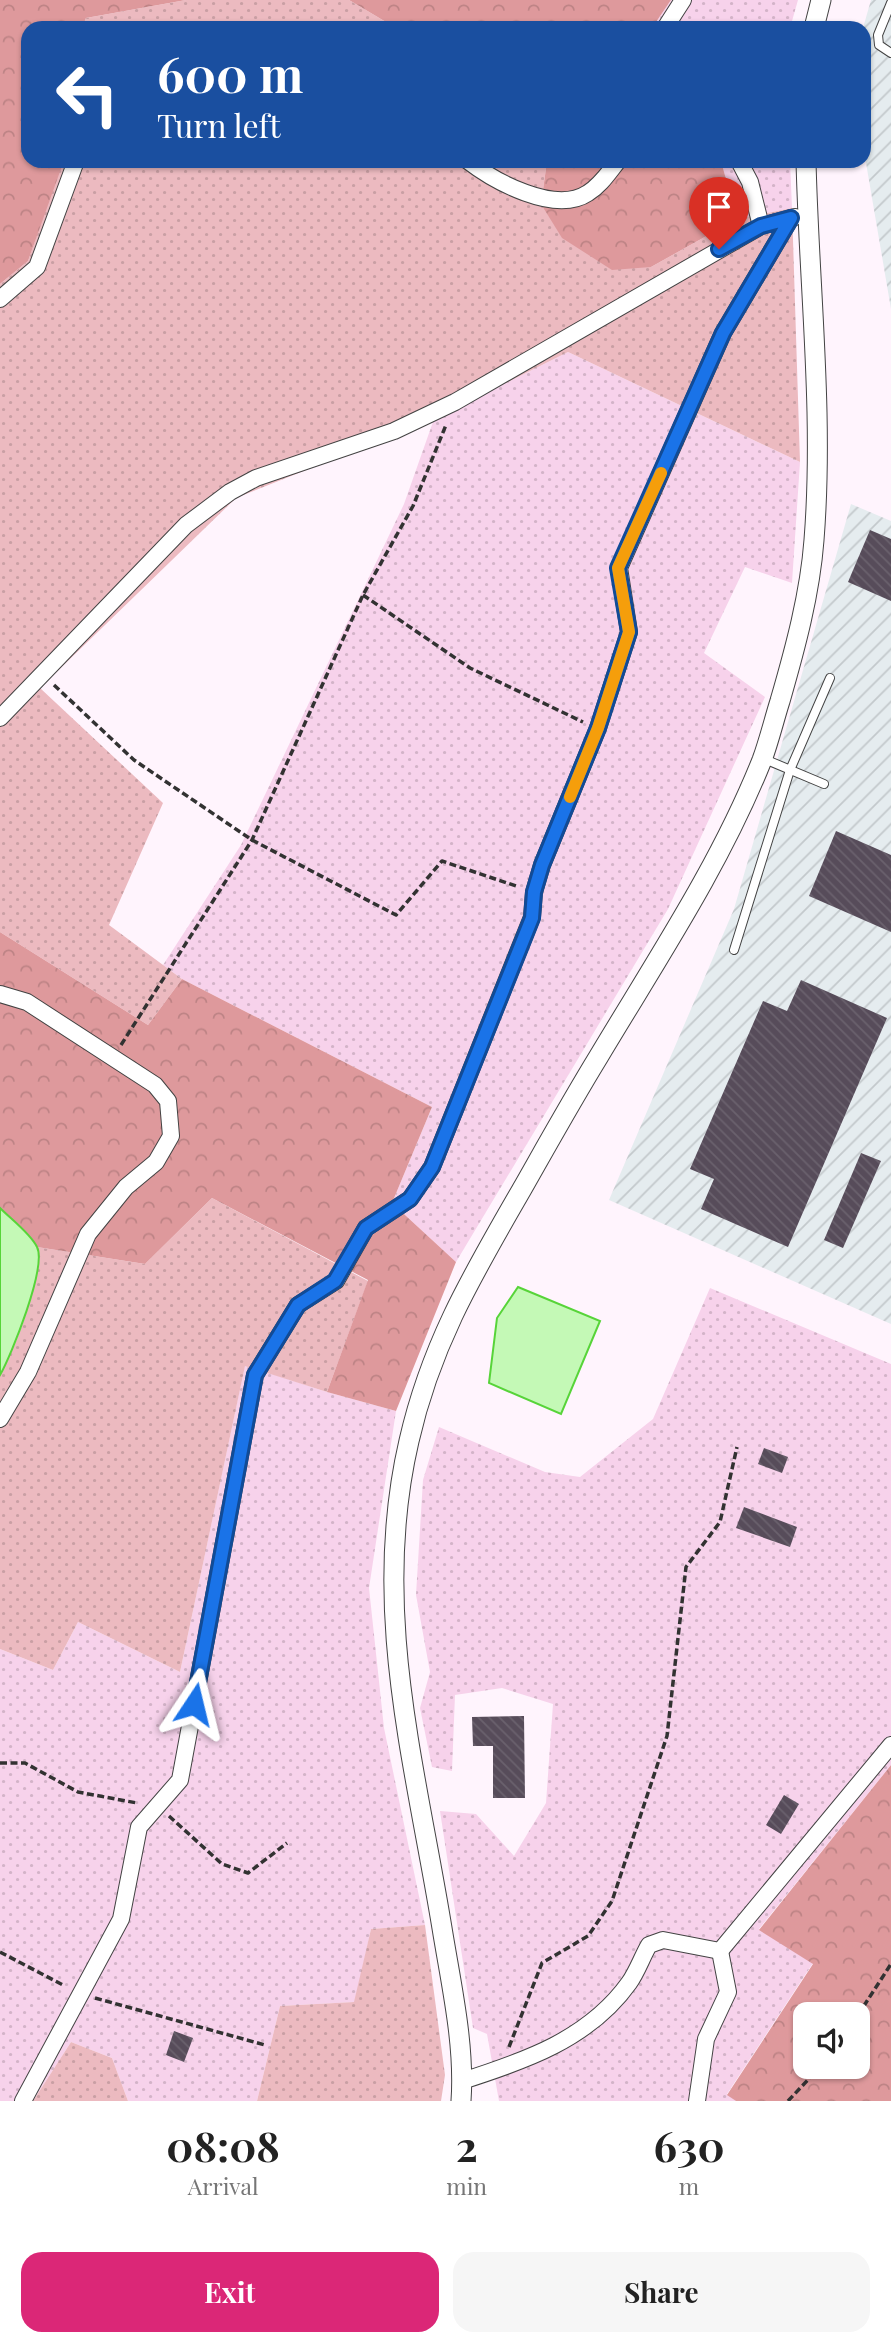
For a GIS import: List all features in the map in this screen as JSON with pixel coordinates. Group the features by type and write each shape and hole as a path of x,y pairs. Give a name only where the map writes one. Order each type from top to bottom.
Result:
{"street":[{"path":"670,21 683,0"},
{"path":"816,21 821,0"},
{"path":"0,299 37,267 73,168"},
{"path":"477,168 490,178 512,188 556,200 586,195 611,168"},
{"path":"743,168 750,182 761,226"},
{"path":"461,2101 463,2081 452,1989 426,1829 403,1718 394,1640 392,1583 396,1502 424,1383 445,1326 598,1057 690,908 762,758 789,671 810,577 818,464 799,215 805,168"},
{"path":"0,719 41,673 186,525 230,492 256,478 394,431 455,402 761,226 799,215"},
{"path":"23,2101 121,1919 139,1827 180,1780 255,1375 298,1305 335,1281 366,1228 410,1199 432,1167 532,918 534,892 598,728 629,632 618,568 723,333 799,215"},
{"path":"0,994 27,1002 155,1085 168,1101 171,1136 156,1162 126,1187 88,1234 28,1372 0,1419"},
{"path":"720,1951 891,1745"},
{"path":"463,2081 549,2050 585,2028 629,1983 649,1945 663,1940 720,1951"},
{"path":"697,2101 706,2039 728,1992 720,1951"}],"lane":[{"path":"891,3 878,35 879,45 891,53"},
{"path":"734,950 790,770 830,678"},
{"path":"762,758 824,784"}],"path":[{"path":"122,1065 121,1045 252,840 363,595 414,506 455,402"},
{"path":"363,595 470,668 598,728"},
{"path":"41,673 134,760 252,840 396,915 442,861 534,892"},
{"path":"500,2069 542,1963 588,1936 612,1901 667,1736 686,1567 720,1522 737,1447"},
{"path":"0,1952 80,1994 265,2045"},
{"path":"866,2002 891,1964"},
{"path":"788,2101 809,2079"}],"shaded area":[{"path":"186,0 349,0 384,21 85,21 86,18"},
{"path":"671,0 798,0 792,21 657,21"},
{"path":"871,0 891,0 891,309 867,168 871,168 871,21 865,21"},
{"path":"60,168 546,168 541,204 651,267 737,219 792,208 800,462 568,352 434,419 236,498 40,688 163,803 109,925 182,979 148,1025 0,932 0,284 28,261"},
{"path":"723,168 790,168 792,208 737,219"},
{"path":"568,352 800,462 792,583 745,567 704,653 765,697 668,909 456,1262 392,1203 432,1107 182,979 163,965 241,845 404,504 434,419"},
{"path":"851,504 891,521 891,1324 609,1200 734,909"},
{"path":"212,1198 368,1281 327,1392 245,1366 180,1672 78,1622 53,1670 0,1649 0,1375 14,1348 32,1295 37,1247 145,1264"},
{"path":"0,1208 30,1237 37,1247 39,1257 33,1291 0,1375"},
{"path":"518,1287 600,1321 561,1414 489,1383 497,1318"},
{"path":"710,1288 891,1364 891,1765 759,1929 813,1963 727,2094 736,2101 499,2101 487,2034 473,2028 440,1811 476,1814 514,1856 546,1803 553,1704 502,1688 455,1695 452,1771 432,1767 420,1708 430,1672 416,1595 423,1480 439,1427 545,1472 580,1477 653,1419"},
{"path":"245,1365 396,1411 369,1588 384,1728 425,1925 371,1929 355,2002 280,2006 257,2101 128,2101 112,2058 71,2042 33,2101 0,2101 0,1649 53,1670 78,1622 180,1672"},
{"path":"425,1925 445,2075 441,2101 257,2101 280,2006 354,2002 371,1929"},
{"path":"71,2042 112,2058 128,2101 33,2101"}],"green space":[{"path":"0,0 186,0 86,18 85,21 21,21 21,168 61,168 28,261 0,284"},
{"path":"349,0 671,0 657,21 384,21"},
{"path":"546,168 723,168 737,219 651,267 612,270 562,238 541,204"},
{"path":"0,932 148,1025 182,979 432,1107 392,1203 456,1262 396,1411 327,1392 368,1280 212,1198 145,1264 37,1247 0,1208"},
{"path":"891,1765 891,2101 736,2101 727,2095 813,1964 759,1930"}],"building":[{"path":"870,530 891,539 891,601 848,582"},
{"path":"836,831 891,855 891,932 809,896"},
{"path":"801,980 887,1018 788,1247 701,1209 714,1179 690,1169 763,1001 787,1011"},
{"path":"861,1153 881,1161 843,1248 824,1240"},
{"path":"764,1448 788,1457 782,1473 758,1464"},
{"path":"744,1507 797,1527 790,1547 736,1528"},
{"path":"524,1716 525,1798 493,1798 493,1746 473,1746 472,1717"},
{"path":"784,1795 799,1804 781,1834 766,1825"},
{"path":"174,2031 193,2038 184,2062 166,2055"}],"slow traffic":[{"path":"570,797 598,728 629,632 618,568 661,473"}],"route":[{"path":"194,1704 246,1412 255,1375 298,1305 335,1281 366,1228 410,1199 432,1167 532,918 534,892 542,865 598,728 629,632 618,568 723,333 791,218 761,226 719,249"}]}
